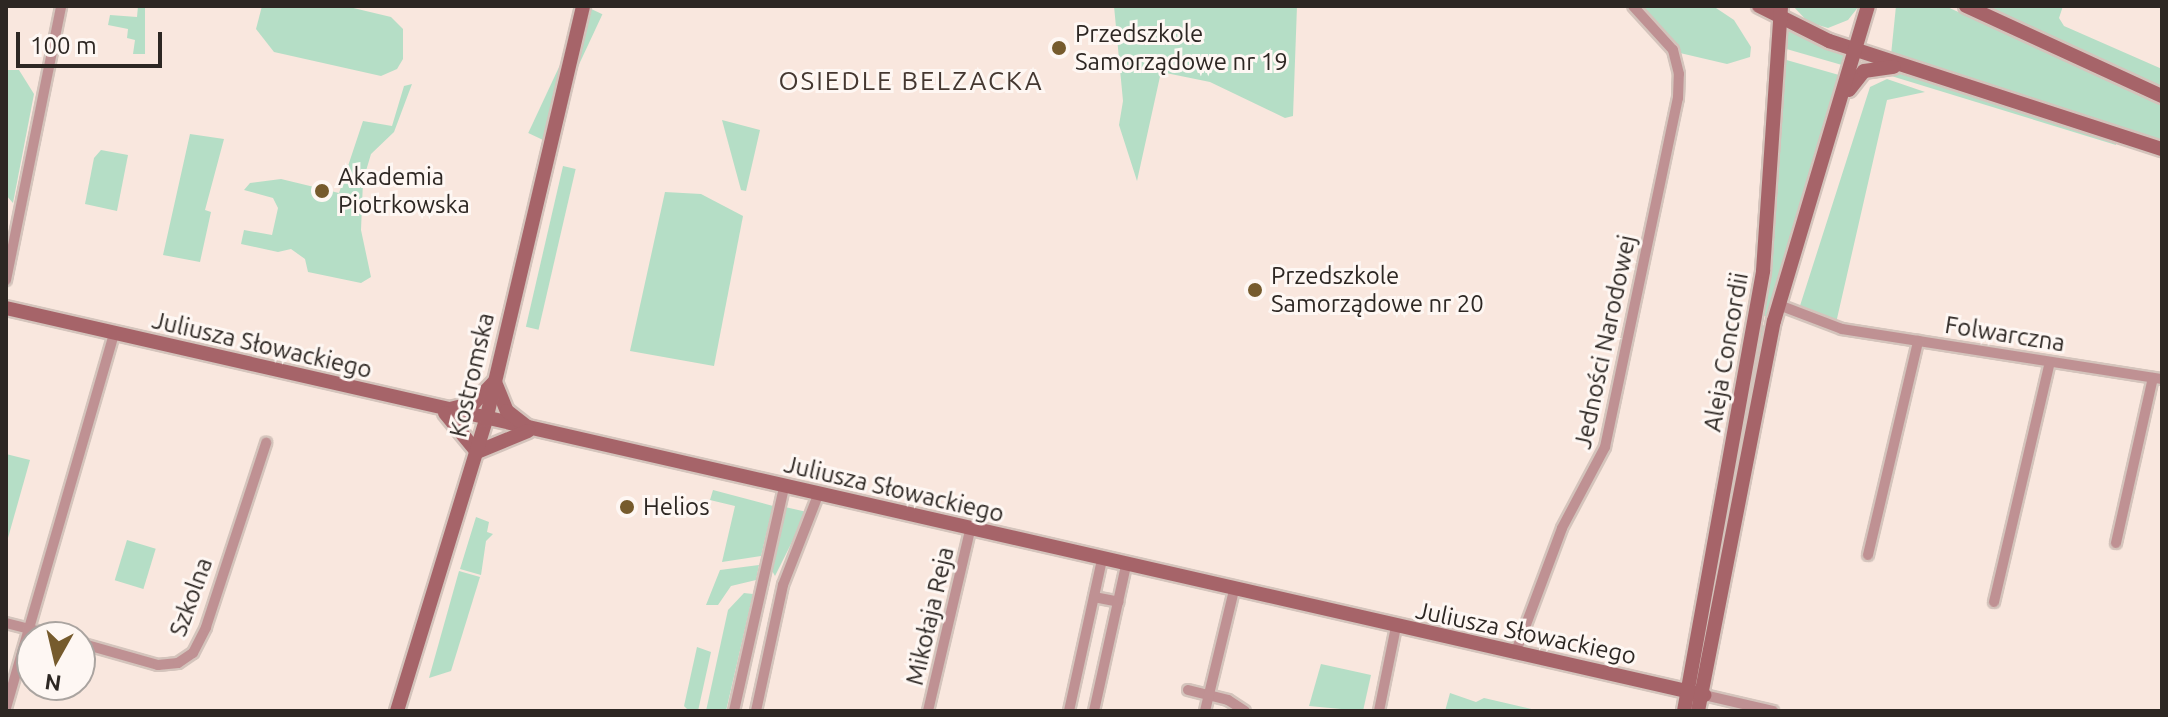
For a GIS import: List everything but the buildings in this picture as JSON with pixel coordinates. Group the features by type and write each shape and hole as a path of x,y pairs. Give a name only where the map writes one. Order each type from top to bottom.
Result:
{"street":[{"name":"Kostromska","path":"572,43 575,6"},
{"name":"Kostromska","path":"397,711 486,420 583,6"},
{"name":"Jedności Narodowej","path":"1515,654 1562,528 1605,447 1679,88 1676,59 1658,29 1633,6"},
{"path":"1759,6 1781,12 1856,50 2162,149"},
{"name":"Aleja Concordii","path":"1698,711 1704,695 1779,305 1868,6"},
{"path":"1966,6 2162,96"},
{"path":"6,280 60,11"},
{"name":"Aleja Concordii","path":"1684,711 1763,271 1781,12"},
{"path":"1842,100 1868,69 1916,70"},
{"name":"Folwarczna","path":"1779,305 1842,329 2157,378"},
{"name":"Juliusza Słowackiego","path":"6,308 441,410 1773,711"},
{"path":"33,621 114,333"},
{"path":"1868,555 1918,341"},
{"path":"1994,602 2050,362"},
{"path":"2116,543 2157,378"},
{"path":"495,381 507,411 532,430 498,439 477,452 441,410 474,403 495,381"},
{"name":"Szkolna","path":"96,647 163,665 193,653 266,443"},
{"path":"734,711 784,487"},
{"path":"756,711 783,585 818,495"},
{"name":"Mikołaja Reja","path":"928,711 970,530"},
{"path":"1069,711 1102,560"},
{"path":"1094,711 1126,566"},
{"path":"763,583 783,585"},
{"path":"1205,711 1234,590"},
{"path":"1094,597 1119,602"},
{"path":"1379,711 1396,627"},
{"path":"6,708 16,676"},
{"path":"1188,690 1209,695 1245,711"}],"green space":[{"path":"138,6 145,6 145,54 133,54 135,40 127,38 128,29 108,25 110,15 137,17"},
{"path":"262,6 345,6 391,17 403,29 403,59 397,69 381,76 274,52 256,29"},
{"path":"1114,6 1297,6 1293,116 1285,118 1210,82 1161,72 1137,181 1119,125 1123,101"},
{"path":"1641,6 1713,6 1734,20 1751,47 1750,57 1727,64 1680,53"},
{"path":"1793,6 1859,6 1848,20 1828,28 1808,22"},
{"path":"1896,6 1945,6 2162,103 2162,144 1891,55"},
{"path":"1982,6 2063,6 2059,18 2064,26 2162,69 2162,90"},
{"path":"587,7 602,14 544,140 528,133"},
{"path":"1784,28 1846,52 1842,65 1783,48"},
{"path":"1783,59 1839,75 1770,317 1761,315 1773,234"},
{"path":"6,70 19,70 34,94 13,203 6,195"},
{"path":"1891,71 2116,139 2116,145 1888,75"},
{"path":"1887,79 1925,92 1887,100 1836,323 1798,312 1870,87"},
{"path":"412,84 394,132 371,154 363,181 361,230 371,277 361,283 308,272 305,259 291,249 278,252 241,244 244,230 272,235 278,208 273,198 244,190 250,183 281,179 339,193 363,121 392,126 404,86"},
{"path":"722,120 760,130 746,191 741,190"},
{"path":"190,134 224,139 205,210 211,212 200,262 163,255"},
{"path":"101,150 128,155 117,211 85,204 94,158"},
{"path":"563,166 576,169 539,330 526,327"},
{"path":"665,192 701,194 743,216 714,366 630,351"},
{"path":"1759,325 1767,326 1729,518 1736,453"},
{"path":"6,454 30,460 6,545"},
{"path":"713,490 773,506 761,556 722,562 735,506 710,500"},
{"path":"785,507 807,512 775,576 771,569"},
{"path":"476,517 489,522 487,532 493,534 486,541 481,575 460,569"},
{"path":"127,540 156,549 143,589 115,580"},
{"path":"759,565 756,580 731,586 718,605 706,605 720,570"},
{"path":"459,571 480,577 451,671 429,678"},
{"path":"744,593 753,594 726,711 706,711 728,610"},
{"path":"697,647 711,652 698,711 689,711 684,706"},
{"path":"1321,664 1371,675 1363,711 1309,706"},
{"path":"1450,693 1476,702 1484,698 1540,711 1445,711"}],"place":[{"name":"Przedszkole Samorządowe nr 19","path":"1059,48"},
{"name":"Akademia Piotrkowska","path":"322,191"},
{"name":"Przedszkole Samorządowe nr 20","path":"1255,290"},
{"name":"Helios","path":"627,507"}],"district":[{"name":"OSIEDLE BELZACKA","path":"911,81"}]}
